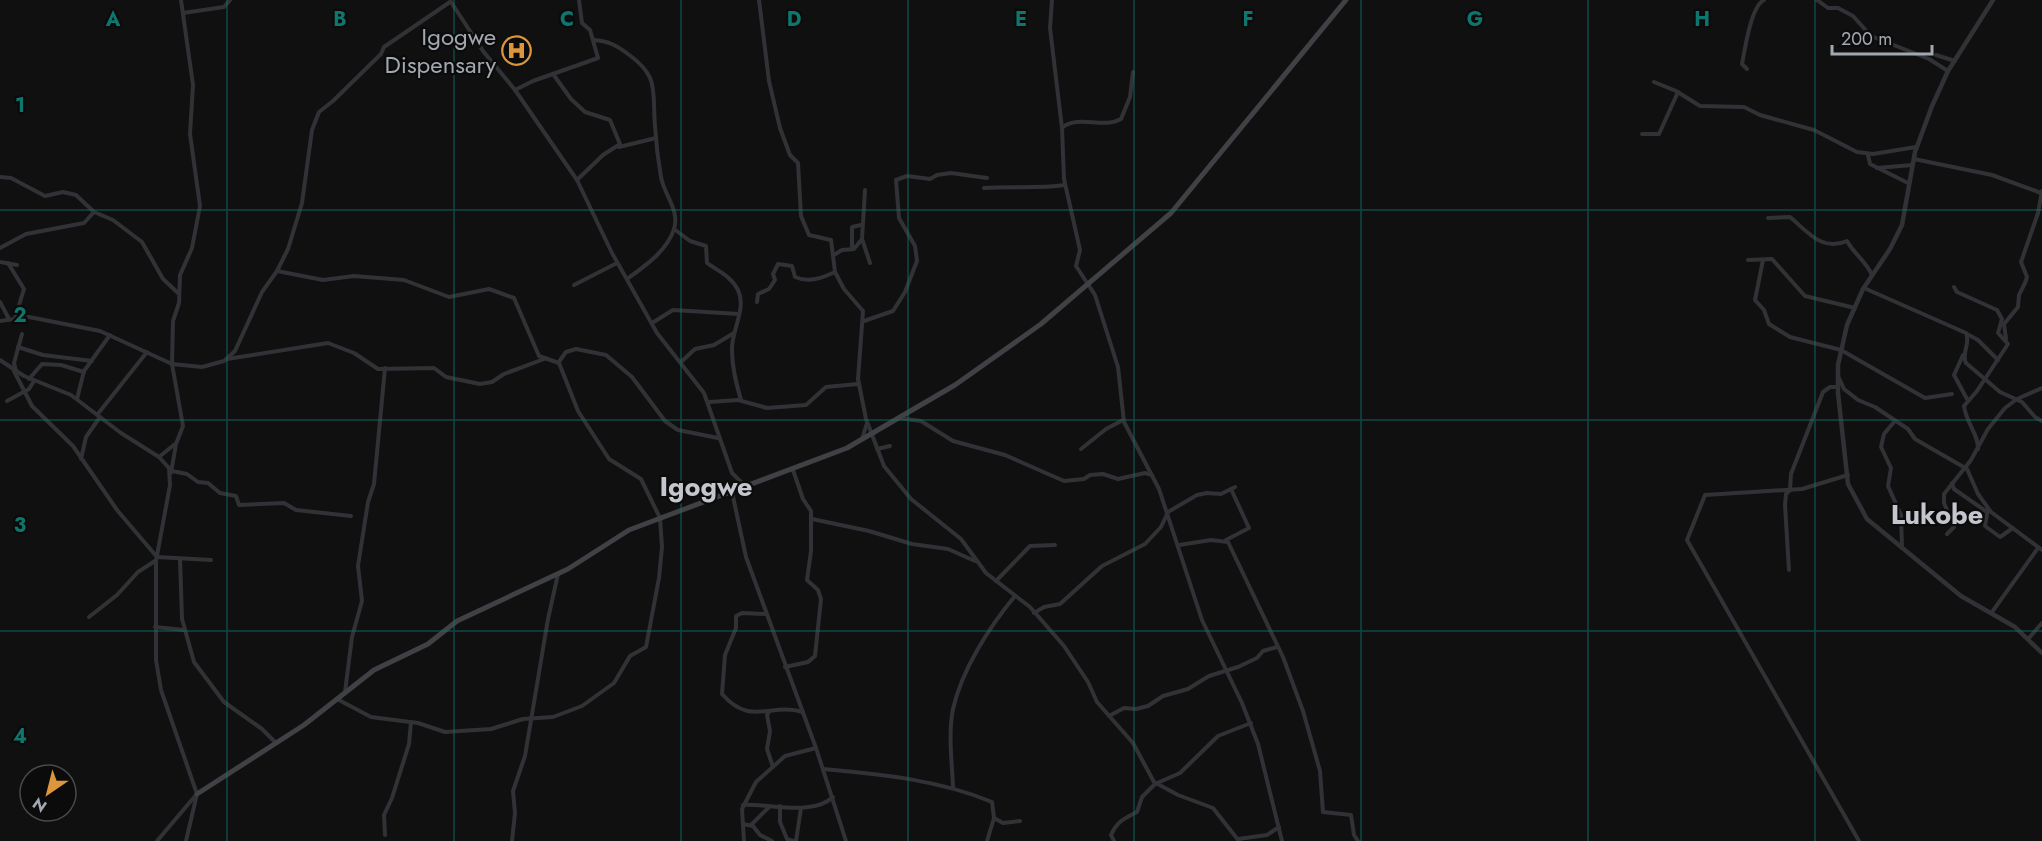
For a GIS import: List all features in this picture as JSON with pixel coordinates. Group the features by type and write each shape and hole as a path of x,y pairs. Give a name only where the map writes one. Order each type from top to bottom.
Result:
{"main road":[{"path":"196,794 304,725 374,670 428,644 457,621 575,566 621,534 793,470 861,440 955,385 1033,330 1159,225 1185,199 1346,0"}],"street":[{"path":"181,0 193,85 190,134 200,206 196,234 180,275 173,321 172,364 183,426 176,444 157,559 155,627 156,660 161,690 196,794 186,841"},
{"path":"183,13 224,7 230,0"},
{"path":"515,90 598,58 590,29 582,23 579,0"},
{"path":"759,0 774,106 790,153 798,165 801,219 809,236 831,240 835,272 844,289 863,309 858,384 867,422 884,466 910,497 961,539 977,562 1034,613 1064,646 1088,682 1097,701 1133,743 1147,773 1155,784 1213,808 1239,840 1267,835 1279,827"},
{"path":"1052,0 1050,28 1062,128 1065,185 1080,250 1076,266 1089,284 1118,367 1123,420 1152,475 1168,512 1202,620 1251,723 1267,775 1282,841"},
{"path":"1747,69 1742,64 1746,41 1755,11 1759,2 1764,0"},
{"path":"1817,0 1828,8 1838,8 1853,16 1870,36 1929,59 1948,71"},
{"path":"1993,0 1948,71 1916,147 1902,225 1864,288 1855,308 1841,350 1838,387 1851,492 1867,519 1961,596 1992,612 2029,638 2042,653"},
{"path":"226,359 234,351 262,292 277,271 288,249 302,203 309,147 318,111 333,101 381,54 384,47 450,1 483,51 515,90 577,180 617,263 662,340 681,362 709,402 732,473 746,487"},
{"path":"594,40 615,45 640,63 649,73 655,87 656,138 665,193 675,213 674,229 653,259 627,279"},
{"path":"1936,55 1955,61"},
{"path":"1062,128 1073,123 1111,122 1121,119 1130,97 1133,72"},
{"path":"553,74 571,99 585,112 610,120 619,142 618,147"},
{"path":"1654,82 1678,92 1703,107 1744,107 1760,115 1784,120 1829,136 1852,151 1869,154 1916,147"},
{"path":"1642,134 1659,134 1678,92"},
{"path":"577,180 603,155 618,147 656,138"},
{"path":"1869,154 1869,163 1908,183"},
{"path":"1876,168 1912,162 1992,175 2042,192 2038,213 2021,262 2021,268 2027,277 2026,282 2019,295 2018,306 2005,323 2008,347 1976,392 1967,399 1964,411 1968,426 1977,438 1978,449"},
{"path":"864,321 893,311 916,266 915,246 899,218 896,180 907,176 930,179 935,175 951,173 987,178"},
{"path":"0,177 11,178 45,196 74,194 94,212 113,220 142,242 163,279 178,294"},
{"path":"984,188 1025,189 1065,185"},
{"path":"865,190 861,225 862,239 870,263"},
{"path":"0,248 26,234 84,223 94,212"},
{"path":"1768,218 1790,217 1821,243 1835,246 1847,241 1872,276"},
{"path":"852,249 852,227 861,225"},
{"path":"674,229 690,241 707,246 707,263 725,274 738,291 739,314 734,333 733,373 741,400"},
{"path":"833,255 840,250 852,249 862,239"},
{"path":"1748,260 1771,259 1778,263 1805,296 1855,308"},
{"path":"1763,260 1755,300 1764,310 1769,324 1790,337 1841,350 1925,398 1952,394"},
{"path":"0,262 17,265"},
{"path":"574,285 617,263"},
{"path":"8,264 24,289 15,318"},
{"path":"757,302 758,294 769,289 775,280 772,274 778,264 792,266 795,277 801,279 820,279 835,272"},
{"path":"277,271 323,280 354,276 404,280 449,297 491,290 516,300 537,353 544,359 558,363"},
{"path":"1954,287 1955,291 1964,296 1997,310 2002,319 1998,333 2006,340"},
{"path":"1864,288 1967,334 1978,340 1998,360"},
{"path":"0,302 9,320"},
{"path":"652,322 673,310 724,311 739,314"},
{"path":"0,321 15,318 38,319 110,335 172,364 202,367 226,359 328,343 354,353 375,368 436,369 450,379 465,379 480,384 492,382 504,374 544,359"},
{"path":"681,362 695,349 714,345 734,333"},
{"path":"22,334 14,363 15,371 32,406 73,446 121,515 157,559"},
{"path":"1967,334 1966,363 1986,377 2000,392 2017,399 2042,421"},
{"path":"77,399 84,372 110,335"},
{"path":"18,347 43,355 92,361"},
{"path":"558,363 566,352 576,349 606,355 632,376 665,421 679,431 719,438"},
{"path":"81,459 86,437 147,352"},
{"path":"1965,352 1956,364 1954,375 1967,399"},
{"path":"0,360 32,382 41,383 77,399 159,457 172,472 187,474 198,482 208,483 220,493 236,496 238,505 284,502 296,510 351,516"},
{"path":"337,699 371,717 411,722 453,732 491,729 531,718 553,717 591,701 617,680 632,655 645,648 659,578 662,547 660,518 641,479 609,459 576,406 558,363"},
{"path":"7,401 25,393 42,364 61,365 84,372"},
{"path":"344,693 352,637 362,601 358,566 363,549 366,512 374,484 386,368"},
{"path":"1838,375 1845,390 1860,402 1875,407 1894,422 1908,429 1918,440 1965,468 1971,474 1978,494 1988,510 1986,526 1996,536 2000,537 2013,528"},
{"path":"709,402 741,400 767,408 808,404 826,387 858,384"},
{"path":"1789,570 1785,505 1786,495 1790,490 1791,474 1821,397 1827,388 1838,387"},
{"path":"1947,534 1954,526 1943,497 1952,483 1965,468 1988,429 2005,408 2017,399 2042,388"},
{"path":"898,418 921,421 962,444 1005,454 1064,481 1102,474 1118,479 1146,472 1152,475"},
{"path":"1081,449 1106,429 1123,420"},
{"path":"861,440 867,422"},
{"path":"1894,422 1884,434 1881,447 1892,468 1888,486 1901,514 1903,549"},
{"path":"159,457 176,444"},
{"path":"877,449 890,446"},
{"path":"785,667 810,661 817,649 821,596 807,580 812,519 793,470"},
{"path":"1848,475 1805,489 1705,495 1686,540 1796,727 1844,818 1859,841"},
{"path":"1952,483 1954,489 1988,510 2040,549 1992,612"},
{"path":"1034,613 1044,607 1060,604 1102,566 1145,544 1161,527 1168,512 1197,495 1221,494 1233,488 1249,528 1226,540 1179,545"},
{"path":"732,492 746,557 785,667 804,712 846,841"},
{"path":"812,519 869,531 912,544 948,549 977,562"},
{"path":"1226,540 1247,577 1302,711 1318,761 1323,812 1351,815 1354,835 1358,841"},
{"path":"996,581 1030,546 1055,545"},
{"path":"89,617 117,595 138,572 157,559 211,560"},
{"path":"180,559 184,630 194,662 223,700 262,729 275,742"},
{"path":"512,841 516,813 513,791 525,756 558,573"},
{"path":"954,788 951,743 955,702 1002,609 1015,596"},
{"path":"767,614 745,613 736,616 736,628 725,655 722,694 742,710 754,713 782,709 804,712"},
{"path":"2029,638 2042,622"},
{"path":"155,627 184,630"},
{"path":"1109,716 1124,708 1136,709 1148,706 1163,696 1185,691 1209,676 1257,658 1263,651 1277,647"},
{"path":"770,711 767,715 770,731 767,749 773,767"},
{"path":"385,836 384,815 392,798 409,744 411,722"},
{"path":"1114,841 1111,835 1118,823 1122,818 1137,812 1142,798 1155,784 1179,773 1218,736 1251,723"},
{"path":"744,841 743,805 756,782 788,754 816,748"},
{"path":"823,769 884,774 954,788 992,802 994,818 987,841"},
{"path":"157,841 196,794"},
{"path":"743,805 801,808 823,803 832,797"},
{"path":"780,806 781,827 787,839 794,841 801,808"},
{"path":"751,826 770,807"},
{"path":"994,818 1003,823 1020,821"},
{"path":"743,824 751,826 772,841"}],"place":[{"name":"Igogwe Dispensary","path":"517,50"}],"district":[{"name":"Igogwe","path":"706,486"},
{"name":"Lukobe","path":"1937,514"}]}
